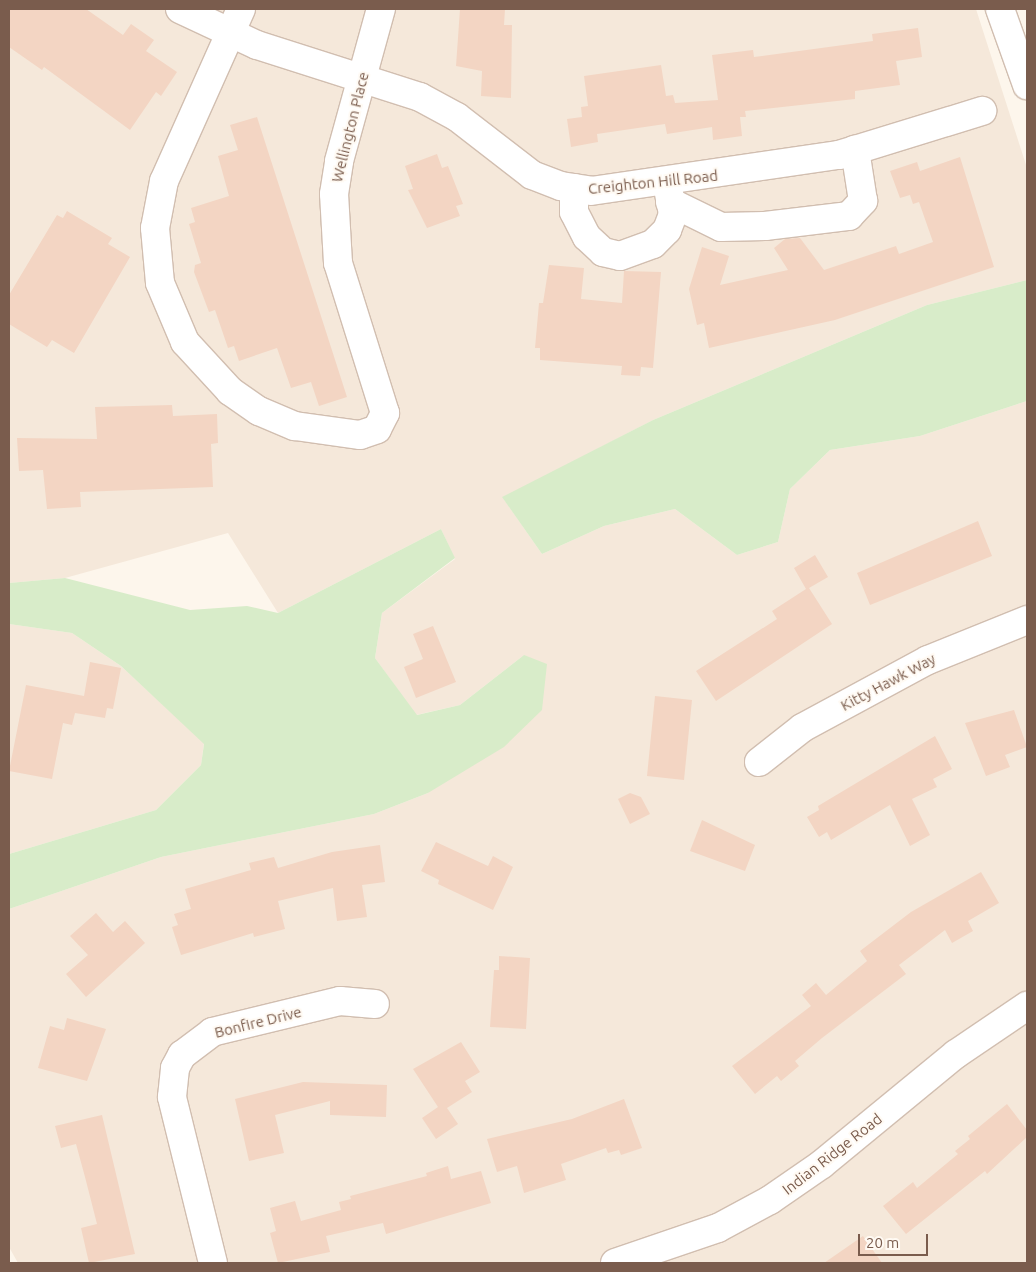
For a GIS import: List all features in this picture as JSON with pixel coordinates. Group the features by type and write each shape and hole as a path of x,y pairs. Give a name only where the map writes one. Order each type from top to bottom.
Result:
{"street":[{"name":"Creighton Hill Road","path":"180,9 229,33 439,106 517,166 561,186 591,191 669,192 855,150 982,111"},
{"path":"229,33 241,9"},
{"name":"Wellington Place","path":"229,33 164,181 155,228 156,263 166,304 197,358 230,392 259,411 295,426 332,434 360,435 377,430 384,420 381,395 338,263 333,216 339,161 381,9"},
{"path":"1000,9 1027,85"},
{"path":"669,192 701,219 730,227 849,216 863,201 855,150"},
{"path":"574,188 574,212 587,237 603,252 620,256 661,238 673,214 669,192"},
{"name":"Kitty Hawk Way","path":"759,762 802,728 928,660 1027,620"},
{"name":"Bonfire Drive","path":"212,1263 172,1097 176,1068 182,1055 212,1032 340,1001 375,1004"},
{"name":"Indian Ridge Road","path":"615,1263 718,1228 770,1200 822,1164 956,1054 1027,1006"}],"shaded area":[{"path":"9,9 976,9 1027,168 1027,280 927,305 653,420 503,498 542,554 604,526 675,509 737,555 778,542 790,489 830,450 920,436 1027,401 1027,1263 18,1263 9,1247 9,909 161,857 374,814 428,793 524,655 460,705 416,715 375,658 382,613 455,559 441,529 278,613 228,533 65,578 9,583"},
{"path":"9,624 72,633 121,666 204,743 201,765 156,810 9,854"}],"green space":[{"path":"1027,280 1027,401 920,436 830,450 790,489 778,542 737,555 675,509 604,526 542,554 502,497 653,420 927,305"},
{"path":"441,529 455,558 382,613 375,658 417,715 460,705 524,655 547,664 542,710 504,747 428,793 374,814 161,857 9,909 9,854 156,810 201,765 204,744 121,666 72,633 9,624 9,583 65,578 190,610 247,606 278,613"}],"building":[{"path":"9,9 86,9 123,35 131,24 154,40 146,51 177,72 161,96 156,92 130,130 44,67 42,70 9,47"},
{"path":"460,9 505,9 504,25 512,25 511,98 481,96 482,71 456,66"},
{"path":"918,28 922,57 896,61 900,85 855,91 855,99 745,111 746,117 740,117 742,136 713,140 712,127 667,134 665,124 597,134 598,142 571,147 567,119 582,117 581,107 588,106 584,76 661,65 666,96 673,95 675,103 718,100 712,55 753,50 754,57 873,41 872,34"},
{"path":"257,117 347,397 319,406 311,382 291,388 277,348 239,361 234,346 228,348 215,310 209,312 194,272 195,265 201,263 189,224 195,222 191,208 229,196 218,156 238,150 230,125"},
{"path":"437,154 442,168 448,166 463,204 456,206 460,216 427,228 408,190 413,189 405,166"},
{"path":"960,157 994,267 835,320 709,348 704,323 697,325 689,289 702,247 729,256 720,285 788,270 774,248 785,239 800,238 824,270 896,246 899,254 933,242 919,202 913,204 910,195 900,198 890,171 917,162 920,171"},
{"path":"67,211 112,238 108,244 130,257 74,353 52,340 47,347 9,324 9,295 57,215 63,218"},
{"path":"549,265 584,268 581,299 622,303 624,271 661,272 653,368 641,367 640,376 621,375 622,366 540,360 540,348 535,348 539,303 543,303"},
{"path":"172,405 173,416 217,414 218,443 211,444 213,487 80,492 81,507 47,509 43,470 19,471 17,438 97,439 95,407"},
{"path":"978,521 992,556 870,605 857,573"},
{"path":"815,555 828,577 809,588 832,624 716,701 696,671 777,619 772,611 806,589 794,568"},
{"path":"433,626 456,682 416,698 404,667 423,659 413,634"},
{"path":"90,662 121,668 113,709 107,708 105,718 75,713 72,725 63,723 52,779 9,771 26,685 84,696"},
{"path":"655,696 692,700 684,780 647,776"},
{"path":"1014,710 1027,747 1005,755 1010,767 986,776 965,723"},
{"path":"935,736 952,769 933,779 937,787 912,799 930,835 910,846 890,805 831,840 827,832 819,837 807,817 819,810 818,806"},
{"path":"630,793 641,797 650,814 630,824 618,799"},
{"path":"702,820 755,845 745,871 690,851"},
{"path":"436,842 488,866 493,856 513,867 493,910 438,884 439,880 421,871"},
{"path":"380,845 385,882 362,885 367,917 337,921 333,888 278,901 285,929 254,937 253,933 181,955 172,927 178,925 174,914 191,909 185,889 251,870 249,863 274,857 278,868 332,852"},
{"path":"981,872 999,903 968,921 973,931 952,943 945,930 899,965 906,974 795,1061 799,1066 781,1081 777,1076 755,1094 732,1066 811,1006 802,995 816,983 826,995 867,961 860,951 911,912"},
{"path":"96,913 113,932 125,921 145,943 86,997 66,974 88,955 70,936"},
{"path":"499,956 530,958 526,1029 490,1027 494,970 499,970"},
{"path":"67,1018 106,1029 87,1081 38,1068 50,1026 64,1030"},
{"path":"461,1042 480,1072 465,1081 472,1092 447,1108 458,1124 436,1139 422,1118 438,1107 413,1069"},
{"path":"303,1082 387,1085 386,1117 330,1115 330,1101 275,1115 284,1153 249,1161 235,1099"},
{"path":"624,1099 642,1148 621,1155 619,1150 608,1153 606,1148 561,1164 566,1180 524,1193 517,1166 497,1172 487,1139 572,1119"},
{"path":"1007,1104 1027,1130 1027,1137 987,1174 985,1171 906,1234 883,1206 913,1182 917,1188 958,1154 955,1151 970,1139 968,1136"},
{"path":"102,1115 135,1254 89,1263 81,1228 97,1224 76,1144 61,1148 55,1126"},
{"path":"448,1166 451,1179 481,1171 491,1203 386,1234 383,1223 326,1236 330,1252 278,1263 270,1233 276,1231 270,1208 295,1201 301,1221 341,1210 339,1202 351,1199 350,1196 427,1176 426,1173"},
{"path":"863,1236 882,1263 824,1263"}]}
